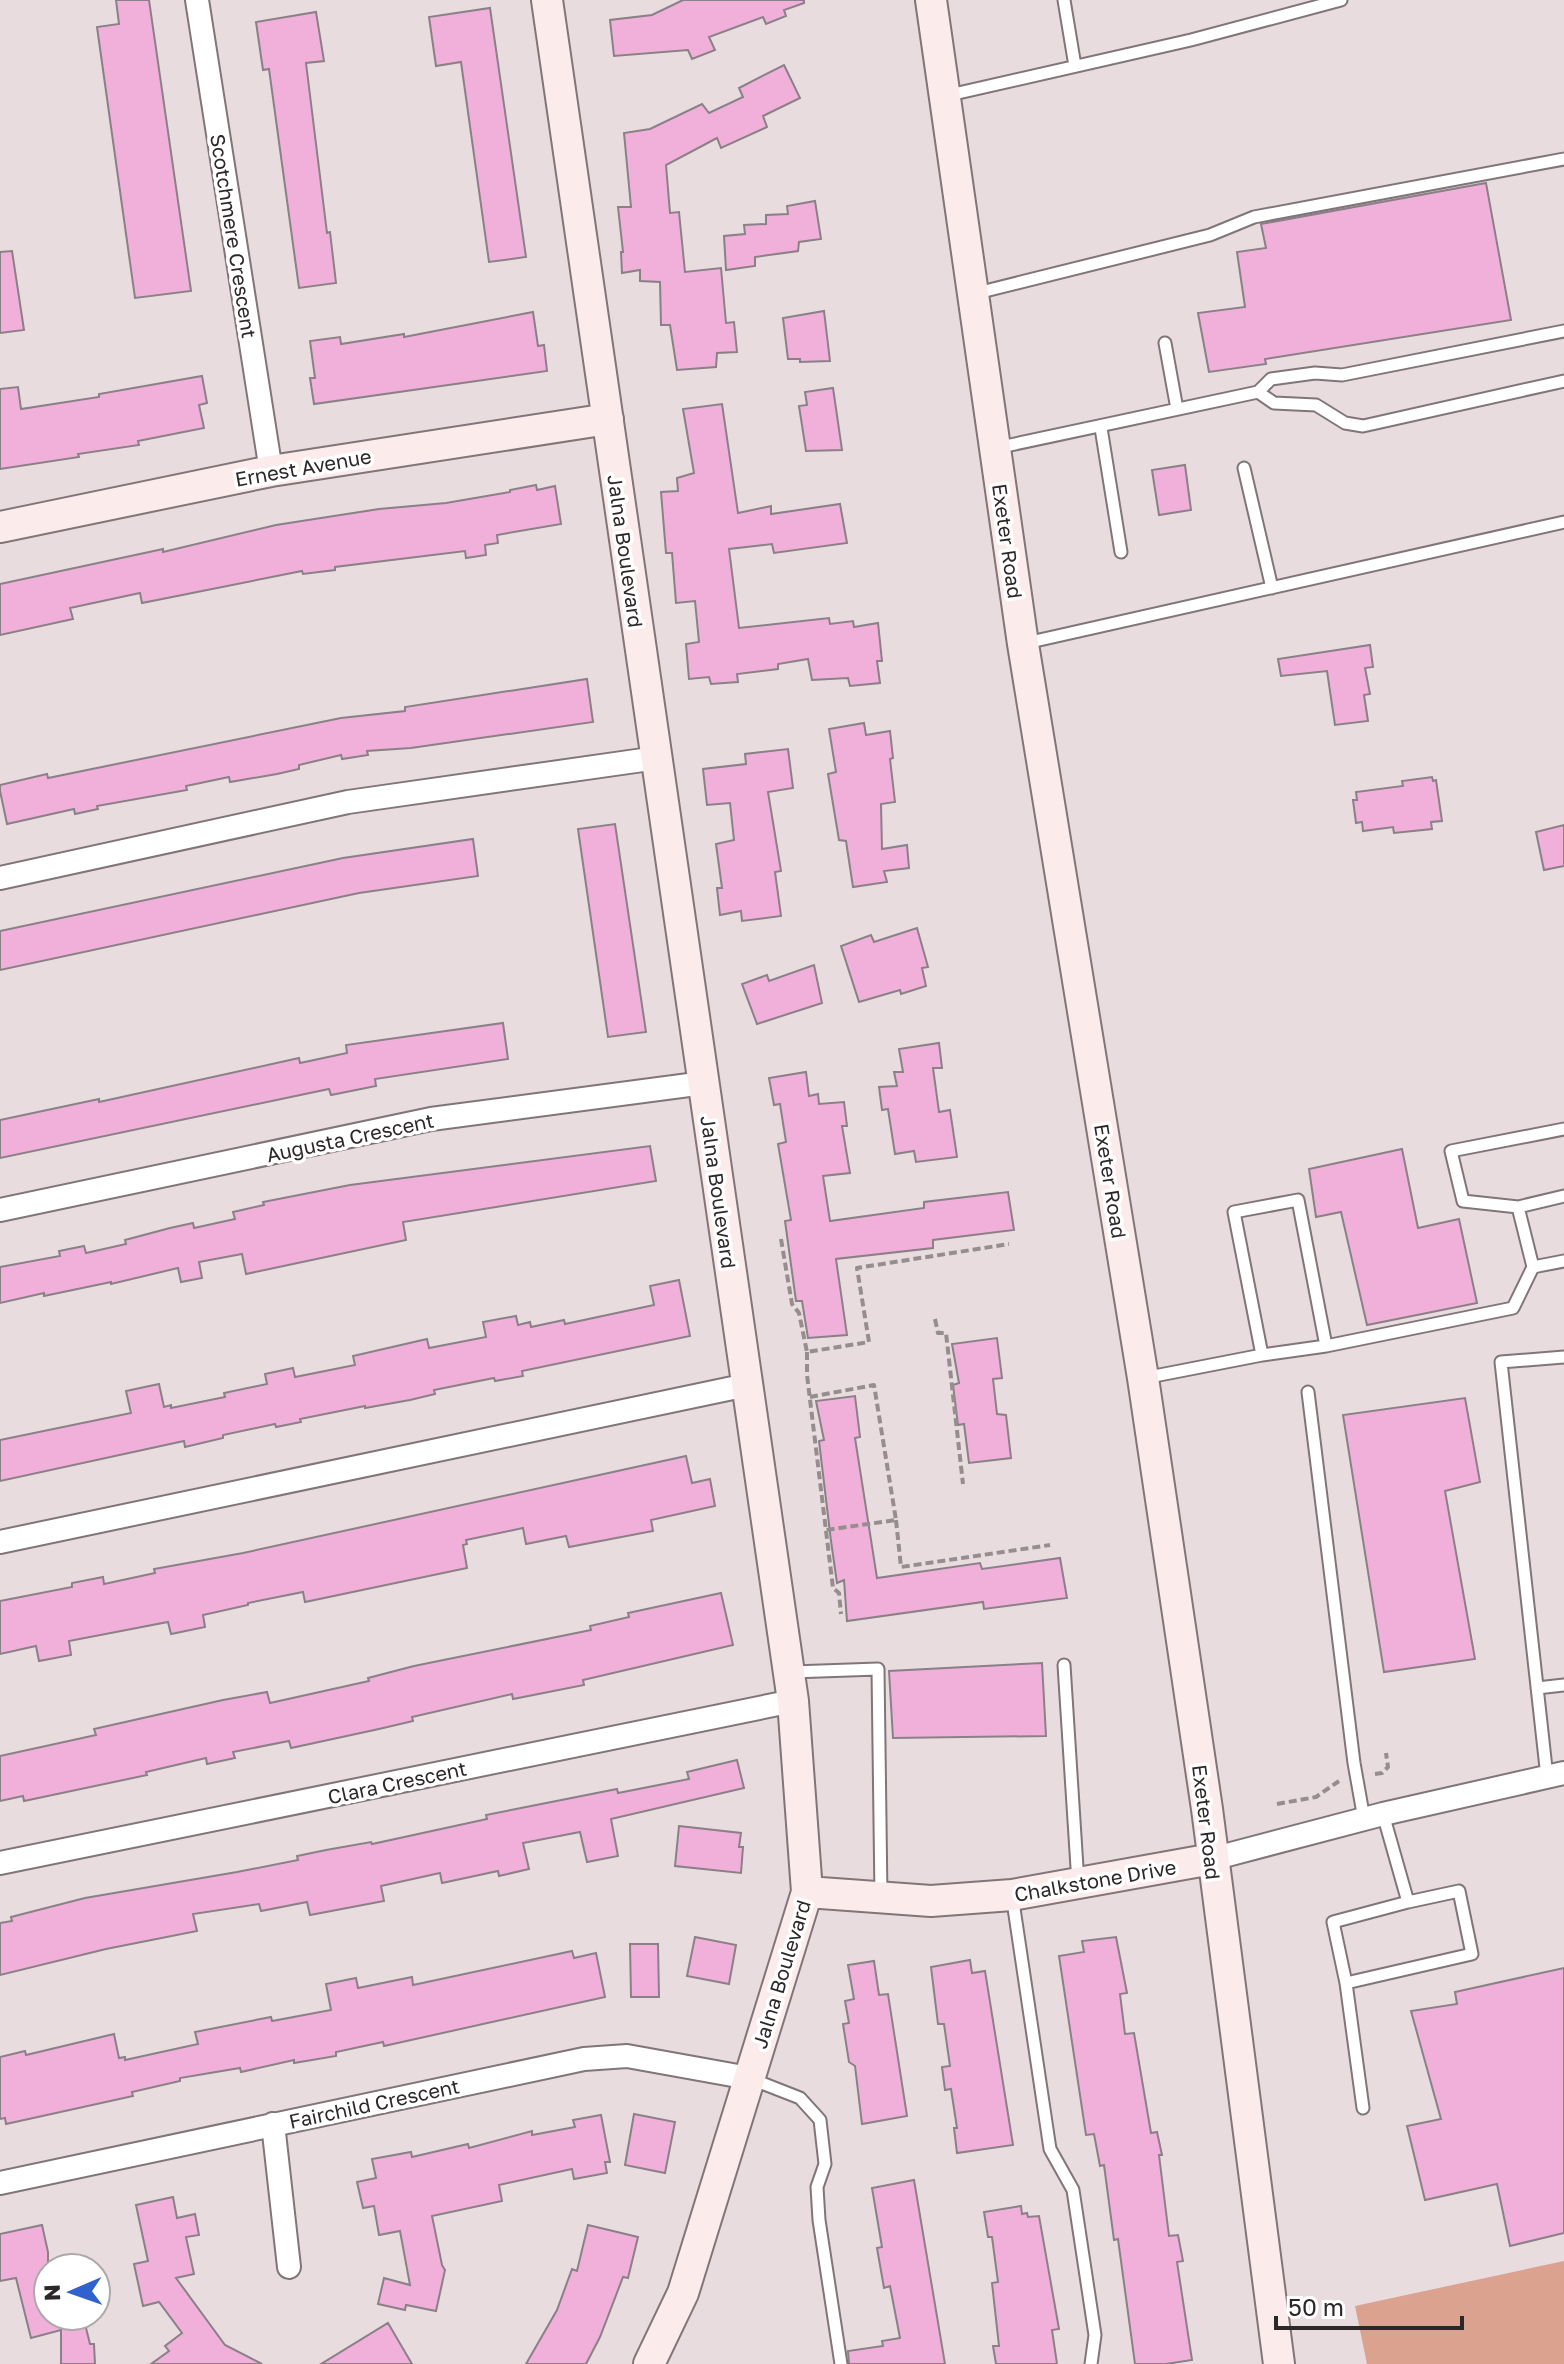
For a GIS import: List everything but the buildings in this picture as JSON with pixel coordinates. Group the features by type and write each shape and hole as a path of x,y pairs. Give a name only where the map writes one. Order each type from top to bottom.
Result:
{"street":[{"name":"Scotchmere Crescent","path":"197,0 271,471"},
{"name":"Jalna Boulevard","path":"547,0 798,1734 807,1892 683,2293 649,2364"},
{"name":"Exeter Road","path":"931,0 1023,644 1143,1378 1207,1809 1279,2364"},
{"name":"Ernest Avenue","path":"0,527 271,471 608,419"},
{"path":"0,878 348,802 657,758"},
{"name":"Augusta Crescent","path":"0,1210 431,1119 704,1083"},
{"path":"0,1542 747,1385"},
{"name":"Clara Crescent","path":"0,1863 791,1686"},
{"name":"Chalkstone Drive","path":"807,1892 931,1901 1012,1895 1212,1859 1374,1816 1556,1775"},
{"name":"Fairchild Crescent","path":"0,2183 584,2059 627,2056 749,2078"},
{"path":"273,2124 289,2267"}],"lane":[{"path":"1064,0 1075,66"},
{"path":"945,96 1191,40 1341,0"},
{"path":"973,294 1210,235 1254,217 1564,159"},
{"path":"995,449 1258,392 1271,379 1315,373 1342,375 1564,331"},
{"path":"1165,343 1177,409"},
{"path":"1258,392 1274,403 1316,405 1345,423 1363,426 1564,381"},
{"path":"1101,428 1121,552"},
{"path":"1244,468 1272,588"},
{"path":"1023,644 1564,522"},
{"path":"1564,1129 1451,1151 1463,1201 1518,1207 1564,1196"},
{"path":"1262,1355 1234,1212 1298,1200 1326,1346"},
{"path":"1143,1378 1326,1346 1513,1308 1533,1267 1518,1207"},
{"path":"1533,1267 1564,1261"},
{"path":"1556,1775 1537,1688 1501,1362 1564,1357"},
{"path":"1308,1392 1354,1763 1408,1902"},
{"path":"1064,1665 1078,1883"},
{"path":"791,1686 878,1669 881,1898"},
{"path":"1537,1688 1564,1685"},
{"path":"1346,1983 1472,1954 1459,1891 1333,1922 1346,1983 1363,2108"},
{"path":"1012,1895 1050,2149 1073,2190 1095,2335 1091,2364"},
{"path":"749,2078 800,2098 820,2120 825,2164 817,2187 819,2220 841,2364"}],"path":[{"path":"781,1239 792,1304 799,1313 807,1352 833,1588 839,1593 841,1614"},
{"path":"807,1352 869,1342 857,1268 1009,1244"},
{"path":"935,1319 938,1333 946,1333 963,1484"},
{"path":"810,1397 874,1385 901,1567 1050,1545"},
{"path":"826,1530 896,1520"}],"shaded area":[{"path":"1564,2261 1564,2364 1367,2364 1355,2306"}]}
